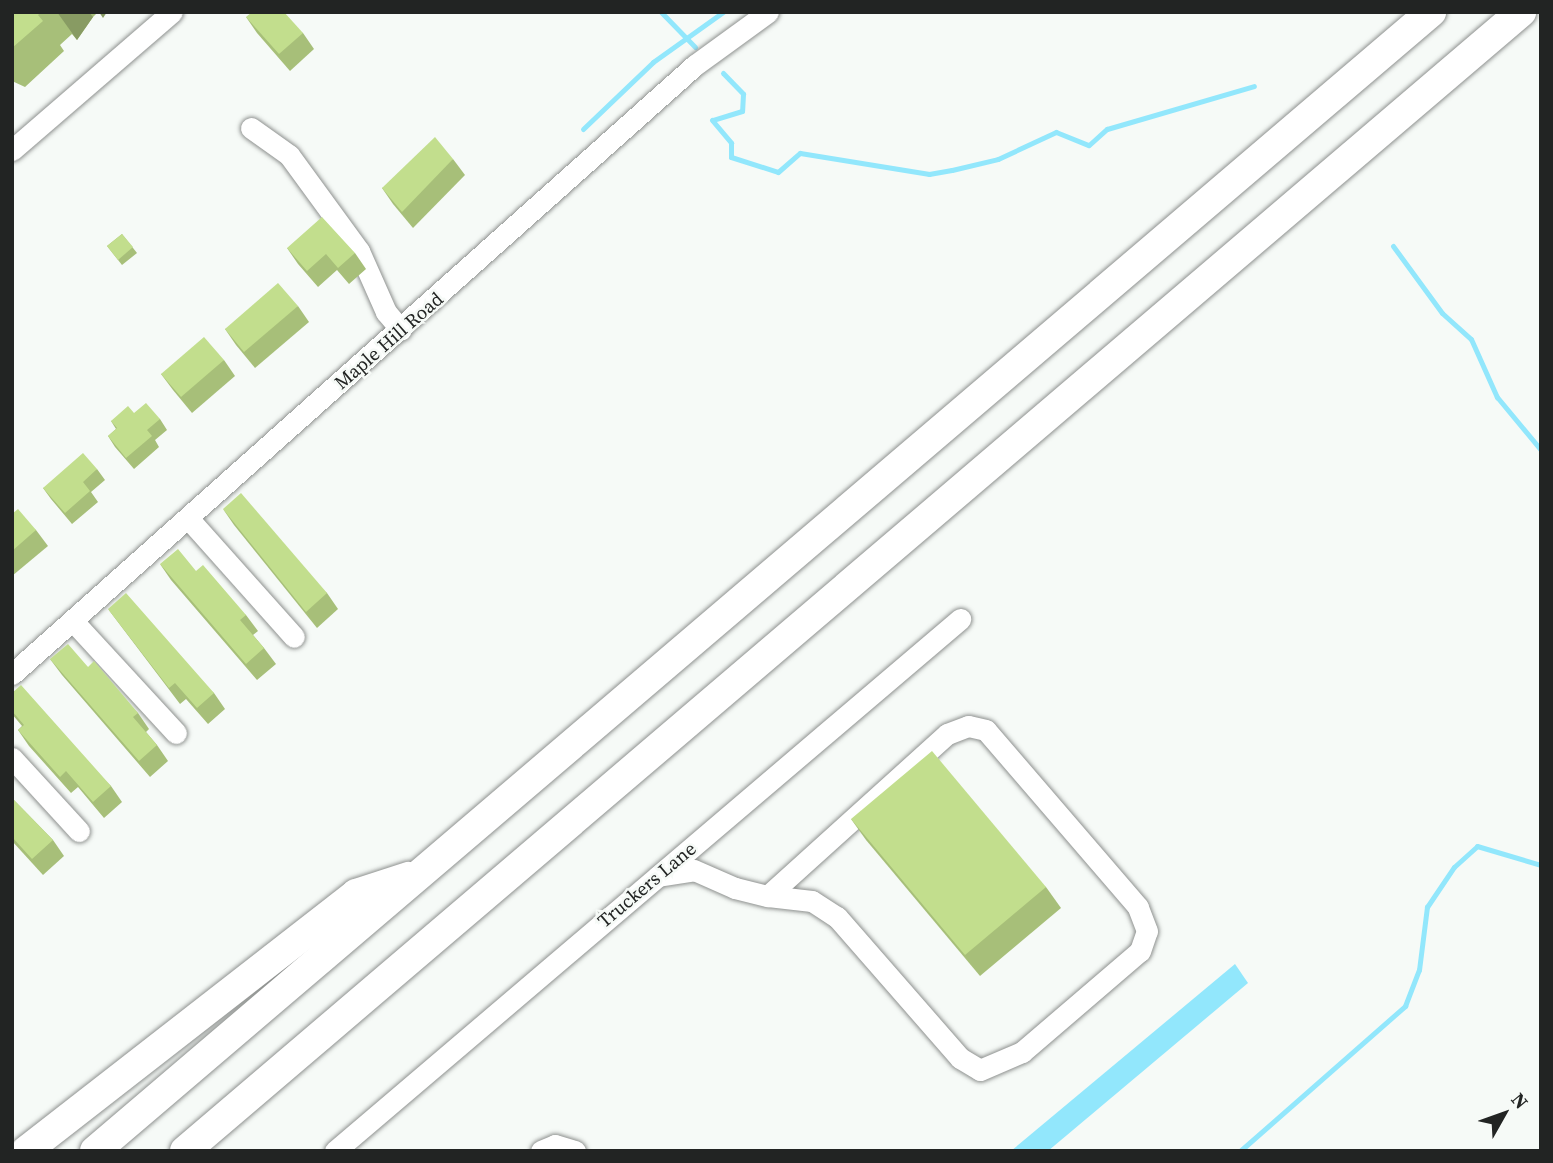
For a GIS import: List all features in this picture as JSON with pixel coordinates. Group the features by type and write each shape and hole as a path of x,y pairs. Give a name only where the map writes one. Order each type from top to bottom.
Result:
{"highway":[{"path":"95,1151 1432,12"},
{"path":"185,1151 1521,12"},
{"path":"26,1151 356,894 421,873"},
{"path":"213,1151 286,1065"}],"street":[{"path":"12,150 172,12"},
{"name":"Maple Hill Road","path":"12,674 401,330 695,65 768,12"},
{"path":"251,128 289,155 359,251 386,312 401,330"},
{"path":"188,518 294,637"},
{"name":"Truckers Lane","path":"335,1151 960,619"},
{"path":"73,621 176,733"},
{"path":"658,876 694,870 768,896 812,901 837,917 960,1058 980,1070 1022,1052 1140,951 1147,930 1138,907 986,730 968,726 947,734 768,896"},
{"path":"12,758 79,831"},
{"path":"541,1151 555,1146 575,1151"}],"water":[{"path":"1235,964 1248,983 1048,1151 1011,1151"}],"building":[{"path":"12,12 41,12 38,15 43,21 12,48"},
{"path":"252,12 284,12 303,33 279,54 246,17"},
{"path":"435,137 453,159 402,212 382,188"},
{"path":"322,217 355,253 338,268 326,254 307,271 287,248"},
{"path":"122,234 133,247 118,260 107,246"},
{"path":"278,283 298,306 244,352 225,329"},
{"path":"204,337 224,360 181,397 161,374"},
{"path":"146,403 160,419 147,430 152,436 126,458 108,436 117,428 111,421 128,406 134,413"},
{"path":"83,453 97,469 83,482 90,491 65,513 43,488"},
{"path":"241,493 327,593 306,612 223,509"},
{"path":"18,509 36,530 12,551 12,514"},
{"path":"178,549 196,571 203,565 246,615 240,620 264,648 246,664 160,564"},
{"path":"126,593 214,693 197,708 175,683 169,688 108,609"},
{"path":"68,644 88,667 94,661 138,713 133,717 157,745 139,761 50,659"},
{"path":"21,685 111,786 93,802 66,771 60,777 18,730 24,725 12,711 12,693"},
{"path":"932,751 1046,887 965,955 851,819"},
{"path":"12,798 53,840 32,859 12,837"}],"waterway":[{"path":"661,12 695,47"},
{"path":"583,129 653,62 723,12"},
{"path":"723,73 743,94 742,111 712,120 731,143 731,157 778,172 800,153 929,174 952,170 998,159 1056,132 1089,145 1107,129 1254,86"},
{"path":"1393,246 1442,313 1471,339 1497,397 1541,450"},
{"path":"1240,1151 1405,1006 1419,970 1427,907 1454,867 1477,846 1541,865"}]}
